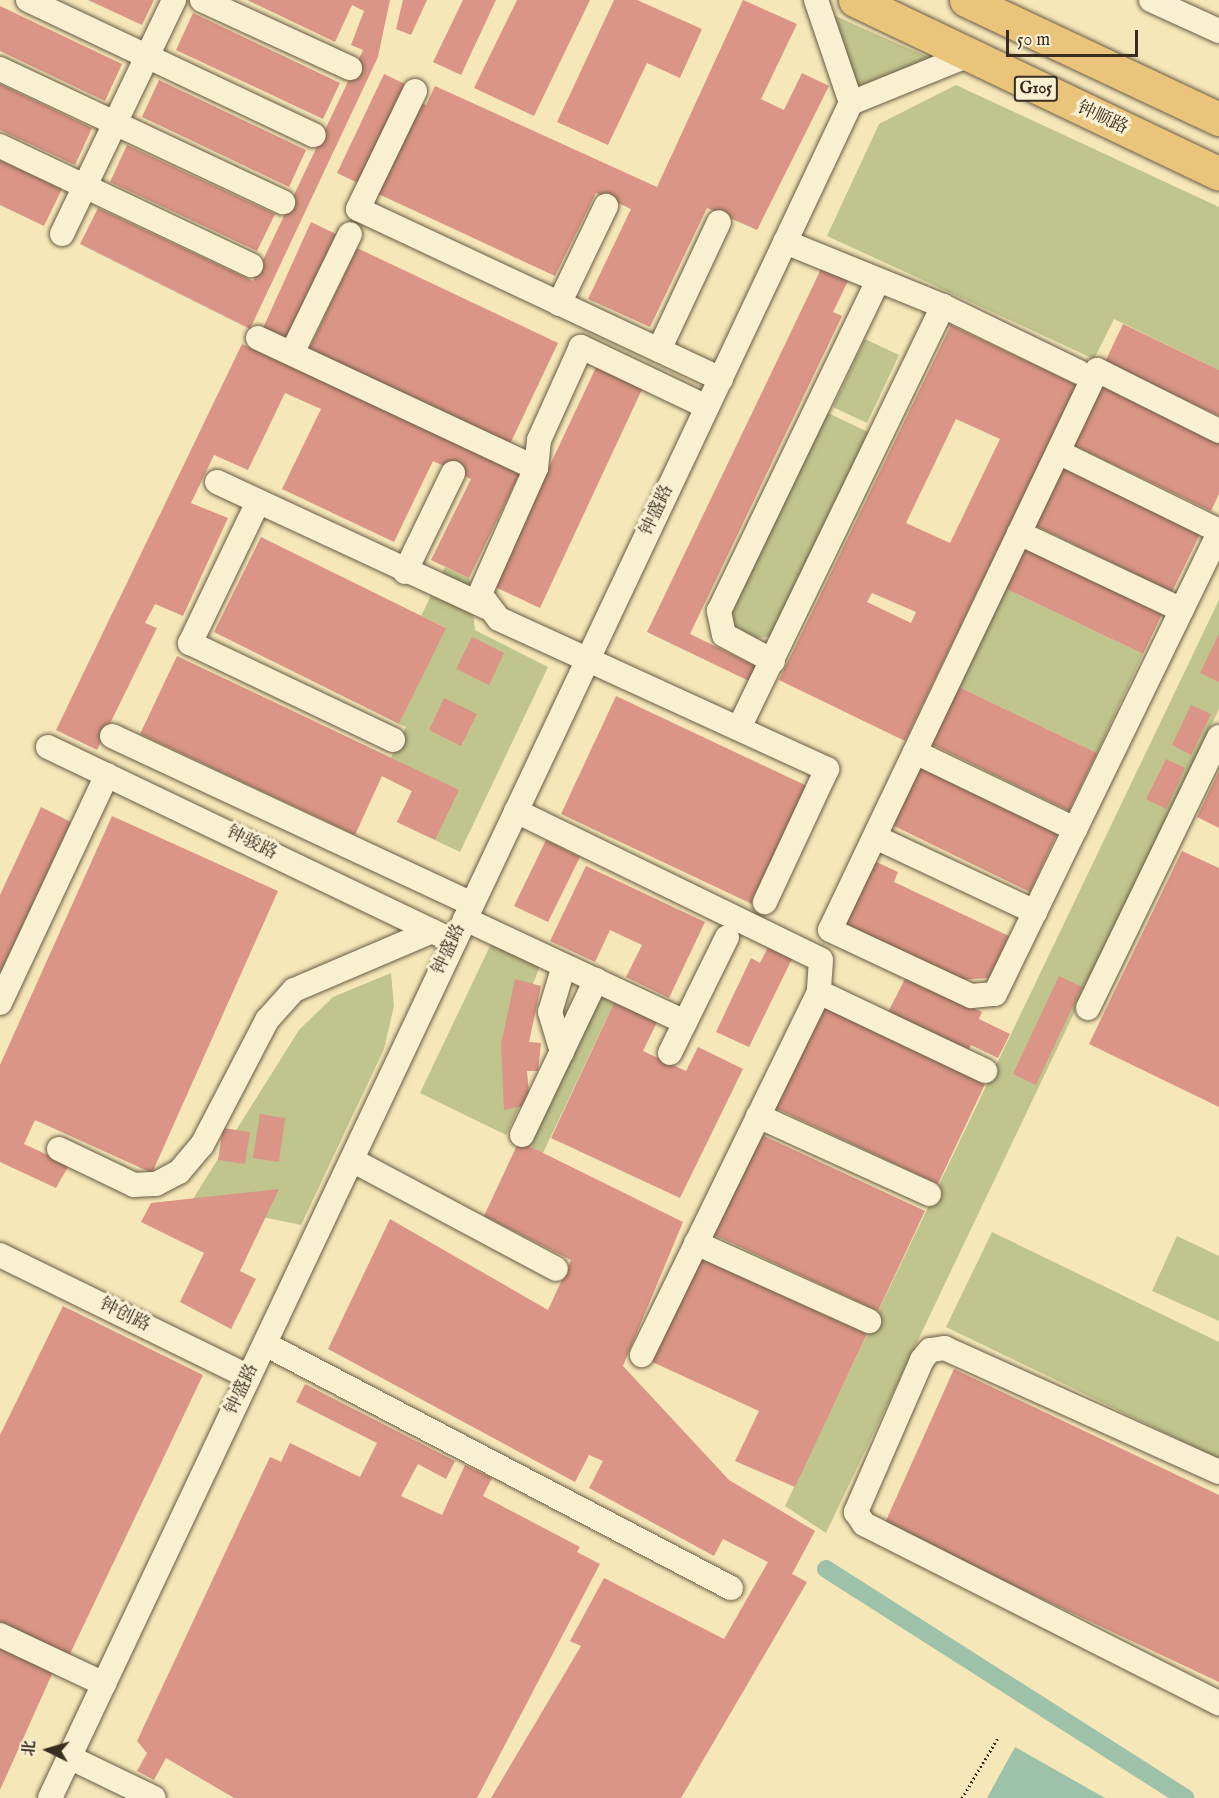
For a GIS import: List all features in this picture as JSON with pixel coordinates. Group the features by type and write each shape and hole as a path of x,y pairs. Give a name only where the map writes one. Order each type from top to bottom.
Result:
{"highway":[{"name":"钟顺路","path":"855,0 1219,174"},
{"path":"966,0 1219,120"}],"street":[{"path":"28,0 314,135"},
{"path":"62,234 174,0"},
{"path":"202,0 350,68"},
{"path":"816,0 851,103 968,56"},
{"path":"1151,0 1219,31"},
{"path":"0,69 283,202"},
{"path":"415,90 358,209 721,379"},
{"name":"钟盛路","path":"50,1798 851,103"},
{"path":"0,146 251,265"},
{"path":"559,304 606,206"},
{"path":"659,350 719,222"},
{"path":"292,353 350,234"},
{"path":"785,242 943,306 1079,372"},
{"path":"772,661 724,634 719,611 878,280"},
{"path":"739,728 943,306"},
{"path":"258,338 536,468"},
{"path":"486,607 482,580 536,468 539,440 581,347 707,407"},
{"path":"1058,452 1219,532 995,994 984,998 830,930 1096,370 1219,431"},
{"path":"405,572 453,473"},
{"path":"218,482 405,572 486,607 499,619 827,770 765,902"},
{"path":"258,502 190,643 393,740"},
{"path":"1019,533 1182,610"},
{"path":"112,736 469,912 564,966 685,1022"},
{"path":"1088,1008 1219,737"},
{"name":"钟骏路","path":"48,747 454,942"},
{"path":"915,752 1076,829"},
{"path":"0,1003 107,775"},
{"path":"516,811 816,953 824,970 819,992 642,1355"},
{"path":"875,837 1035,912"},
{"path":"60,1149 134,1185 156,1184 179,1172 202,1146 267,1020 294,990 432,931"},
{"path":"670,1053 727,937"},
{"path":"562,1052 550,1012 564,966"},
{"path":"522,1135 596,981"},
{"path":"819,992 985,1071"},
{"path":"758,1116 929,1194"},
{"path":"352,1160 556,1269"},
{"path":"696,1243 869,1321"},
{"name":"钟创路","path":"0,1255 249,1377"},
{"path":"265,1344 731,1588"},
{"path":"1219,1472 945,1348 930,1350 922,1360 856,1512 864,1524 1219,1703"},
{"path":"0,1635 104,1684"},
{"path":"69,1757 154,1798"}],"path":[{"path":"962,1798 999,1736"}],"shaded area":[{"path":"831,14 932,59 857,87"},
{"path":"956,85 1219,207 1219,370 1114,319 1094,359 827,236 879,124"},
{"path":"865,339 899,355 867,423 833,407"},
{"path":"824,411 870,433 773,636 748,640 735,634 727,613"},
{"path":"445,567 469,578 475,630 548,667 460,852 397,822 412,791 382,776 406,727 399,724 445,627 421,616"},
{"path":"1000,586 1143,654 1097,753 955,685"},
{"path":"1219,600 1219,709 826,1533 785,1506"},
{"path":"491,944 540,966 526,1002 521,1103 506,1135 420,1093"},
{"path":"391,973 394,1006 384,1049 301,1225 191,1202 299,1030 333,997"},
{"path":"599,993 615,1001 543,1153 527,1145"},
{"path":"992,1232 1219,1342 1219,1459 946,1327"},
{"path":"1177,1236 1219,1256 1219,1321 1152,1291"},
{"path":"1015,1747 1105,1798 987,1798"}],"building":[{"path":"88,0 154,0 142,25"},
{"path":"247,0 390,0 378,57 250,329 80,244 98,208 253,281 363,50 351,45 364,11 352,5 335,42"},
{"path":"403,0 427,0 411,35 396,29"},
{"path":"463,0 496,0 461,75 433,62"},
{"path":"517,0 590,0 534,116 474,88"},
{"path":"614,0 637,0 702,29 680,78 647,63 608,145 557,122"},
{"path":"743,0 797,24 761,99 784,110 802,73 829,86 757,230 707,208 650,327 588,299 631,209 596,193 555,276 372,191 415,100 426,105 435,86 657,187"},
{"path":"0,6 122,64 105,101 0,51"},
{"path":"193,13 340,83 323,119 176,50"},
{"path":"384,74 407,85 360,184 337,173"},
{"path":"159,80 306,150 289,187 142,117"},
{"path":"0,84 92,128 75,165 0,130"},
{"path":"127,145 275,214 257,251 110,182"},
{"path":"0,160 62,189 44,226 0,205"},
{"path":"311,222 336,234 288,339 263,328"},
{"path":"357,248 558,343 510,444 309,349"},
{"path":"822,267 849,279 833,312 842,316 690,634 756,666 749,681 647,632"},
{"path":"1123,324 1219,370 1219,416 1105,362"},
{"path":"951,325 1077,385 905,741 779,680","holes":["956,419 1000,439 950,543 906,523","872,593 916,612 911,623 867,602"]},
{"path":"242,344 520,473 469,578 431,560 471,479 433,461 394,542 282,489 321,409 285,393 248,470 214,455 191,503 228,518 183,616 155,604 145,623 157,628 97,750 56,730"},
{"path":"599,361 645,383 540,608 493,586"},
{"path":"1097,384 1219,443 1219,494 1211,511 1069,443"},
{"path":"1058,465 1200,534 1172,592 1030,523"},
{"path":"261,537 446,628 399,724 214,632"},
{"path":"1019,546 1162,614 1143,654 1000,586"},
{"path":"1219,634 1219,682 1200,673"},
{"path":"472,637 504,653 489,685 456,669"},
{"path":"177,656 459,790 435,840 397,822 412,791 382,776 355,835 140,734"},
{"path":"955,685 1097,753 1069,811 927,742"},
{"path":"616,696 807,786 752,904 561,814"},
{"path":"444,698 477,714 461,746 429,730"},
{"path":"1191,705 1211,714 1191,755 1172,745"},
{"path":"1166,759 1185,768 1166,809 1146,799"},
{"path":"916,766 1057,834 1030,892 888,823"},
{"path":"1219,771 1219,828 1197,817"},
{"path":"41,807 71,822 0,973 0,895"},
{"path":"112,816 278,891 152,1173 35,1120 24,1144 69,1165 56,1188 0,1162 0,1065"},
{"path":"546,840 580,857 548,922 514,906"},
{"path":"1182,851 1219,868 1219,1107 1089,1044"},
{"path":"870,859 898,872 894,882 1009,936 989,978 960,980 840,923"},
{"path":"586,866 705,922 669,998 626,977 642,945 610,930 595,962 550,941"},
{"path":"769,945 793,957 749,1047 716,1032 751,958 760,963"},
{"path":"1059,976 1082,987 1036,1085 1013,1074"},
{"path":"906,977 982,1012 979,1019 1010,1034 998,1058 971,1045 968,1052 887,1014"},
{"path":"515,979 541,986 529,1042 541,1043 538,1071 527,1071 530,1105 504,1110 501,1044"},
{"path":"615,1001 658,1020 643,1051 686,1071 698,1047 743,1069 680,1198 551,1138"},
{"path":"821,1004 986,1082 938,1184 773,1107"},
{"path":"260,1114 285,1118 279,1162 253,1158"},
{"path":"223,1128 250,1132 245,1164 218,1160"},
{"path":"760,1134 925,1211 878,1311 712,1234"},
{"path":"519,1141 683,1222 623,1366 729,1480 815,1531 792,1574 807,1582 681,1798 491,1798 581,1646 570,1641 604,1578 724,1639 768,1562 723,1539 714,1556 589,1488 603,1461 589,1455 575,1482 328,1349 390,1219 548,1310 571,1260 484,1216"},
{"path":"279,1189 240,1271 256,1279 231,1329 180,1302 204,1253 141,1222 151,1203"},
{"path":"697,1257 867,1334 795,1487 735,1461 759,1411 648,1360"},
{"path":"63,1306 203,1375 69,1656 0,1624 0,1435"},
{"path":"954,1369 1219,1495 1219,1682 884,1525"},
{"path":"305,1384 455,1461 446,1479 418,1464 401,1496 442,1515 465,1465 492,1478 483,1496 580,1547 577,1552 600,1564 477,1798 234,1798 166,1758 154,1780 137,1771 147,1753 137,1741 270,1457 281,1462 290,1443 360,1477 377,1443 296,1402"},
{"path":"0,1647 53,1672 0,1790"}],"waterway":[{"path":"826,1569 1185,1798"}]}
